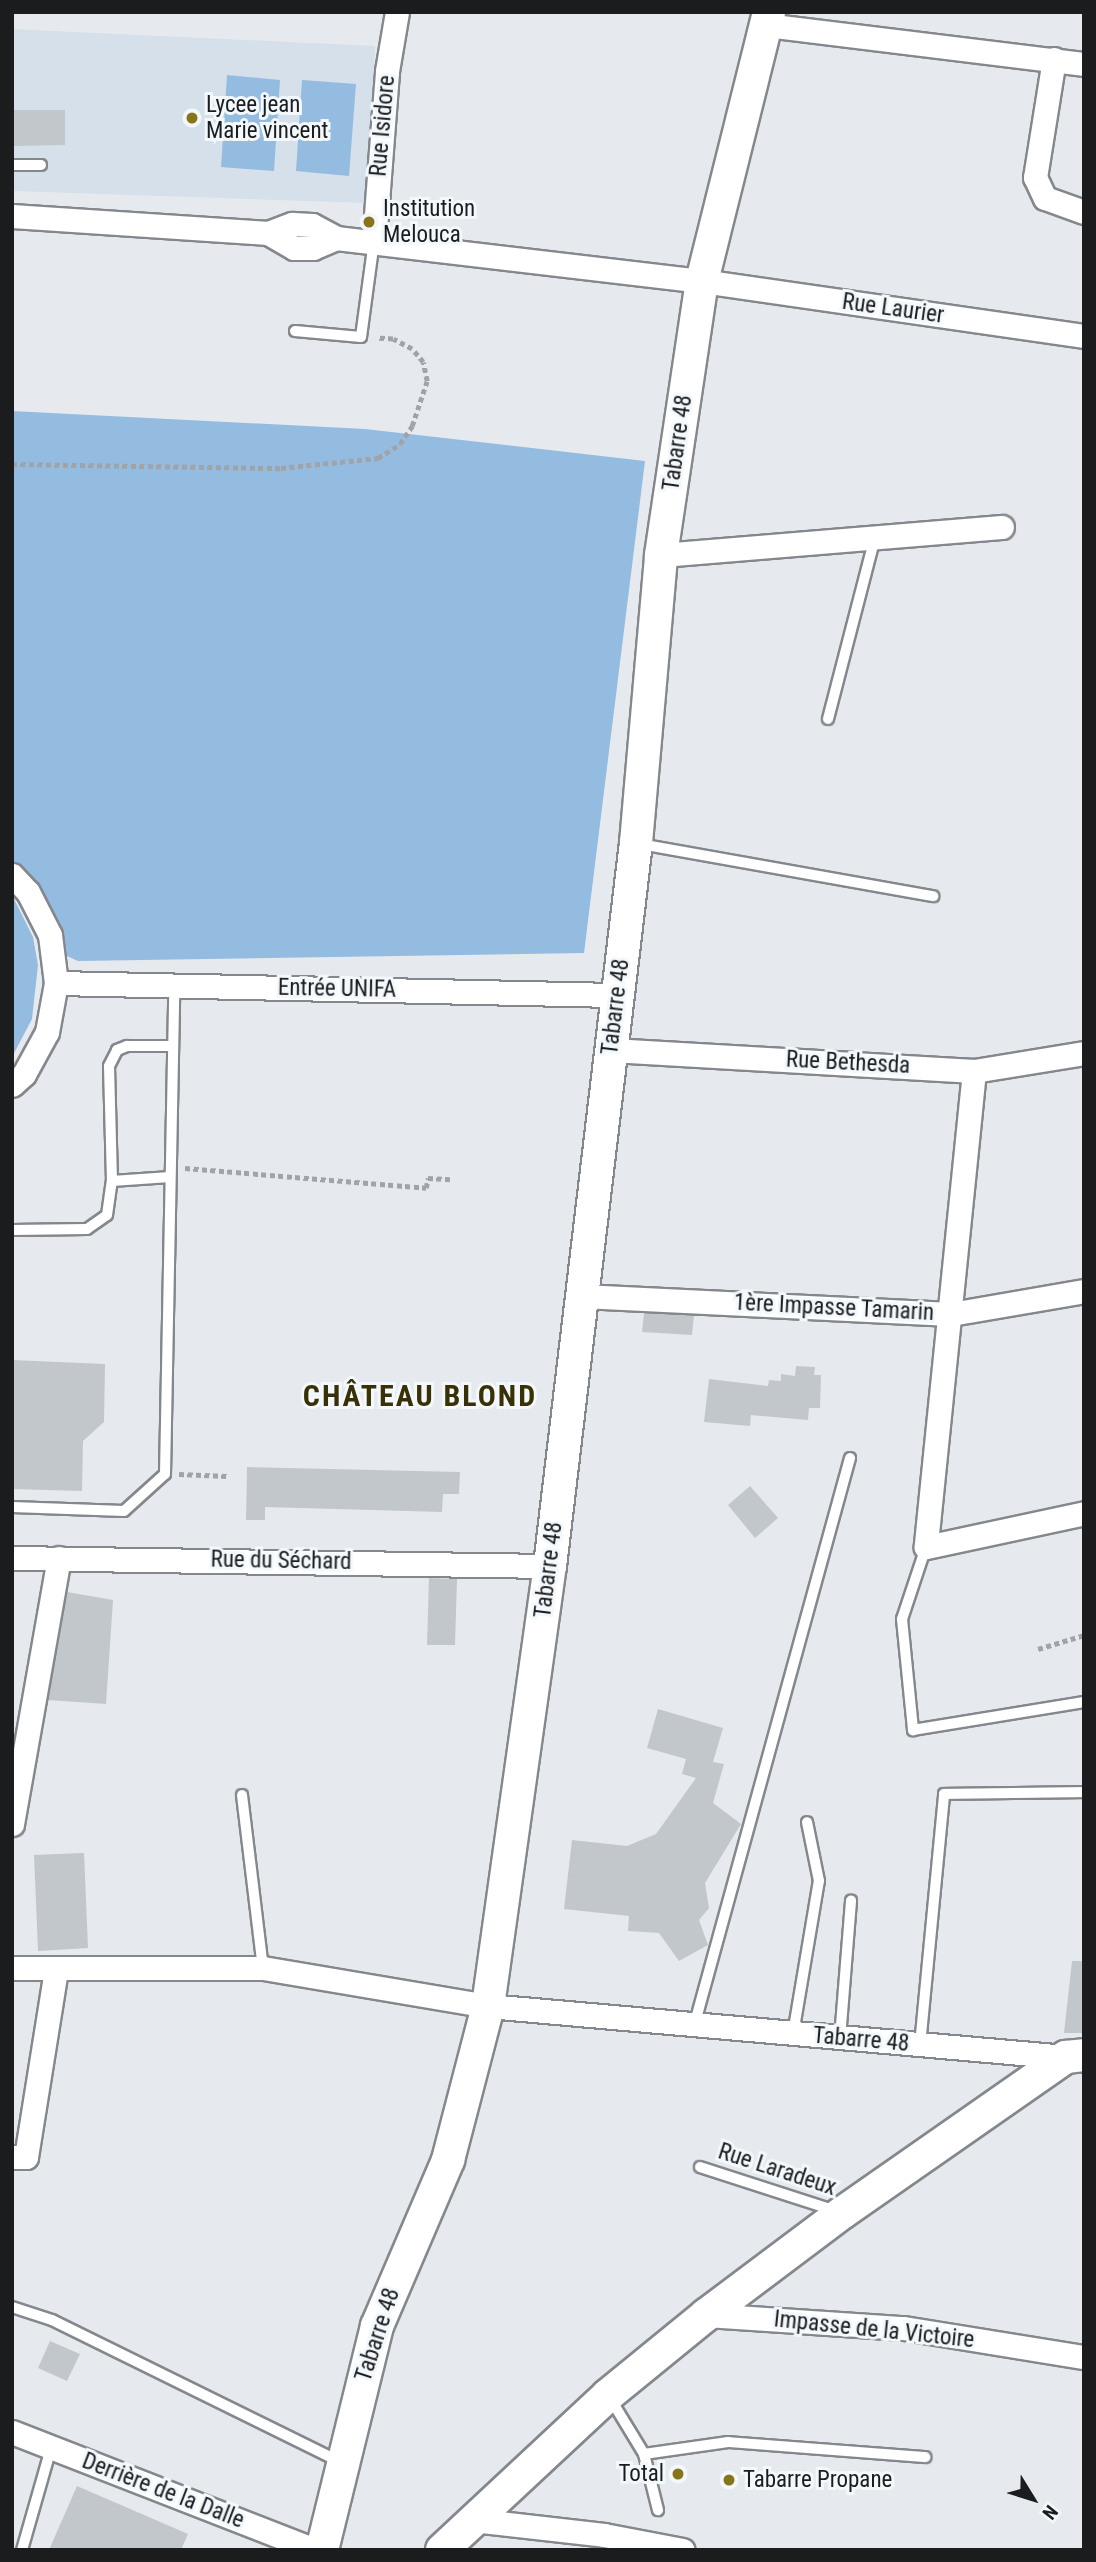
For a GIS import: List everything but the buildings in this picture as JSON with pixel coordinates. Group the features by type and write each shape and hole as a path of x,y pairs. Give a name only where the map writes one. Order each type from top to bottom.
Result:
{"street":[{"name":"Rue Isidore","path":"374,241 387,71 397,12"},
{"path":"768,18 1084,64"},
{"name":"Tabarre 48","path":"322,2550 341,2462 377,2326 448,2160 488,2006 550,1566 636,843 661,555 702,281 768,18"},
{"path":"1054,59 1035,177 1045,198 1084,212"},
{"name":"Rue Laurier","path":"12,216 268,233 292,225 312,225 336,238 702,281 1084,336"},
{"path":"661,555 1002,527"},
{"path":"12,875 28,892 50,935 56,983 47,1031 24,1074 12,1085"},
{"name":"Entrée UNIFA","path":"56,983 617,995"},
{"name":"Rue Bethesda","path":"611,1050 974,1070 1084,1053"},
{"path":"974,1070 926,1547 1084,1513"},
{"name":"1ère Impasse Tamarin","path":"582,1296 951,1314 1084,1291"},
{"name":"Rue du Séchard","path":"12,1558 550,1566"},
{"path":"12,1824 59,1558"},
{"path":"12,1968 262,1968 488,2006"},
{"path":"12,2157 26,2157 55,1969"},
{"name":"Tabarre 48","path":"488,2006 793,2035 1075,2056"},
{"path":"442,2550 608,2395 706,2315 842,2213 1075,2056"},
{"name":"Impasse de la Victoire","path":"706,2315 904,2328 1084,2357"},
{"name":"Derrière de la Dalle","path":"12,2432 315,2550"},
{"path":"473,2520 604,2535 683,2550"}],"lane":[{"path":"12,165 41,165"},
{"path":"295,331 361,337 374,241"},
{"path":"828,719 875,537"},
{"path":"636,843 933,896"},
{"path":"12,1507 124,1511 165,1474 174,986"},
{"path":"12,1230 75,1230 99,1223 111,1206 109,1066 113,1056 127,1045 172,1046"},
{"path":"112,1181 170,1172"},
{"path":"694,2026 850,1458"},
{"path":"926,1547 902,1619 913,1730 1084,1702"},
{"path":"920,2045 944,1794 1084,1792"},
{"path":"242,1795 262,1968"},
{"path":"793,2035 819,1881 807,1822"},
{"path":"840,2038 852,1900"},
{"name":"Rue Laradeux","path":"700,2167 842,2213"},
{"path":"12,2307 52,2320 341,2462"},
{"path":"608,2395 644,2454 657,2510"},
{"path":"644,2454 728,2442 925,2457"},
{"path":"22,2550 51,2448"}],"path":[{"path":"12,464 281,468 378,458 400,444 412,426 427,382 423,362 412,349 393,339 361,337"},
{"path":"170,1172 426,1188 428,1178 450,1179"},
{"path":"165,1474 227,1476"},
{"path":"1038,1649 1084,1635"}],"shaded area":[{"name":"Lycee jean Marie vincent","path":"12,29 375,46 366,203 12,191"},
{"path":"227,75 280,80 274,171 221,167"},
{"path":"302,80 356,84 349,176 296,171"},
{"path":"12,411 365,429 645,461 584,953 78,961 60,953 12,869"},
{"path":"12,895 33,937 38,965 32,1019 12,1057"}],"place":[{"name":"Lycee jean Marie vincent","path":"192,118"},
{"name":"Institution Melouca","path":"369,222"},
{"name":"Total","path":"678,2474"},
{"name":"Tabarre Propane","path":"729,2480"}],"district":[{"name":"CHÂTEAU BLOND","path":"420,1396"}]}
